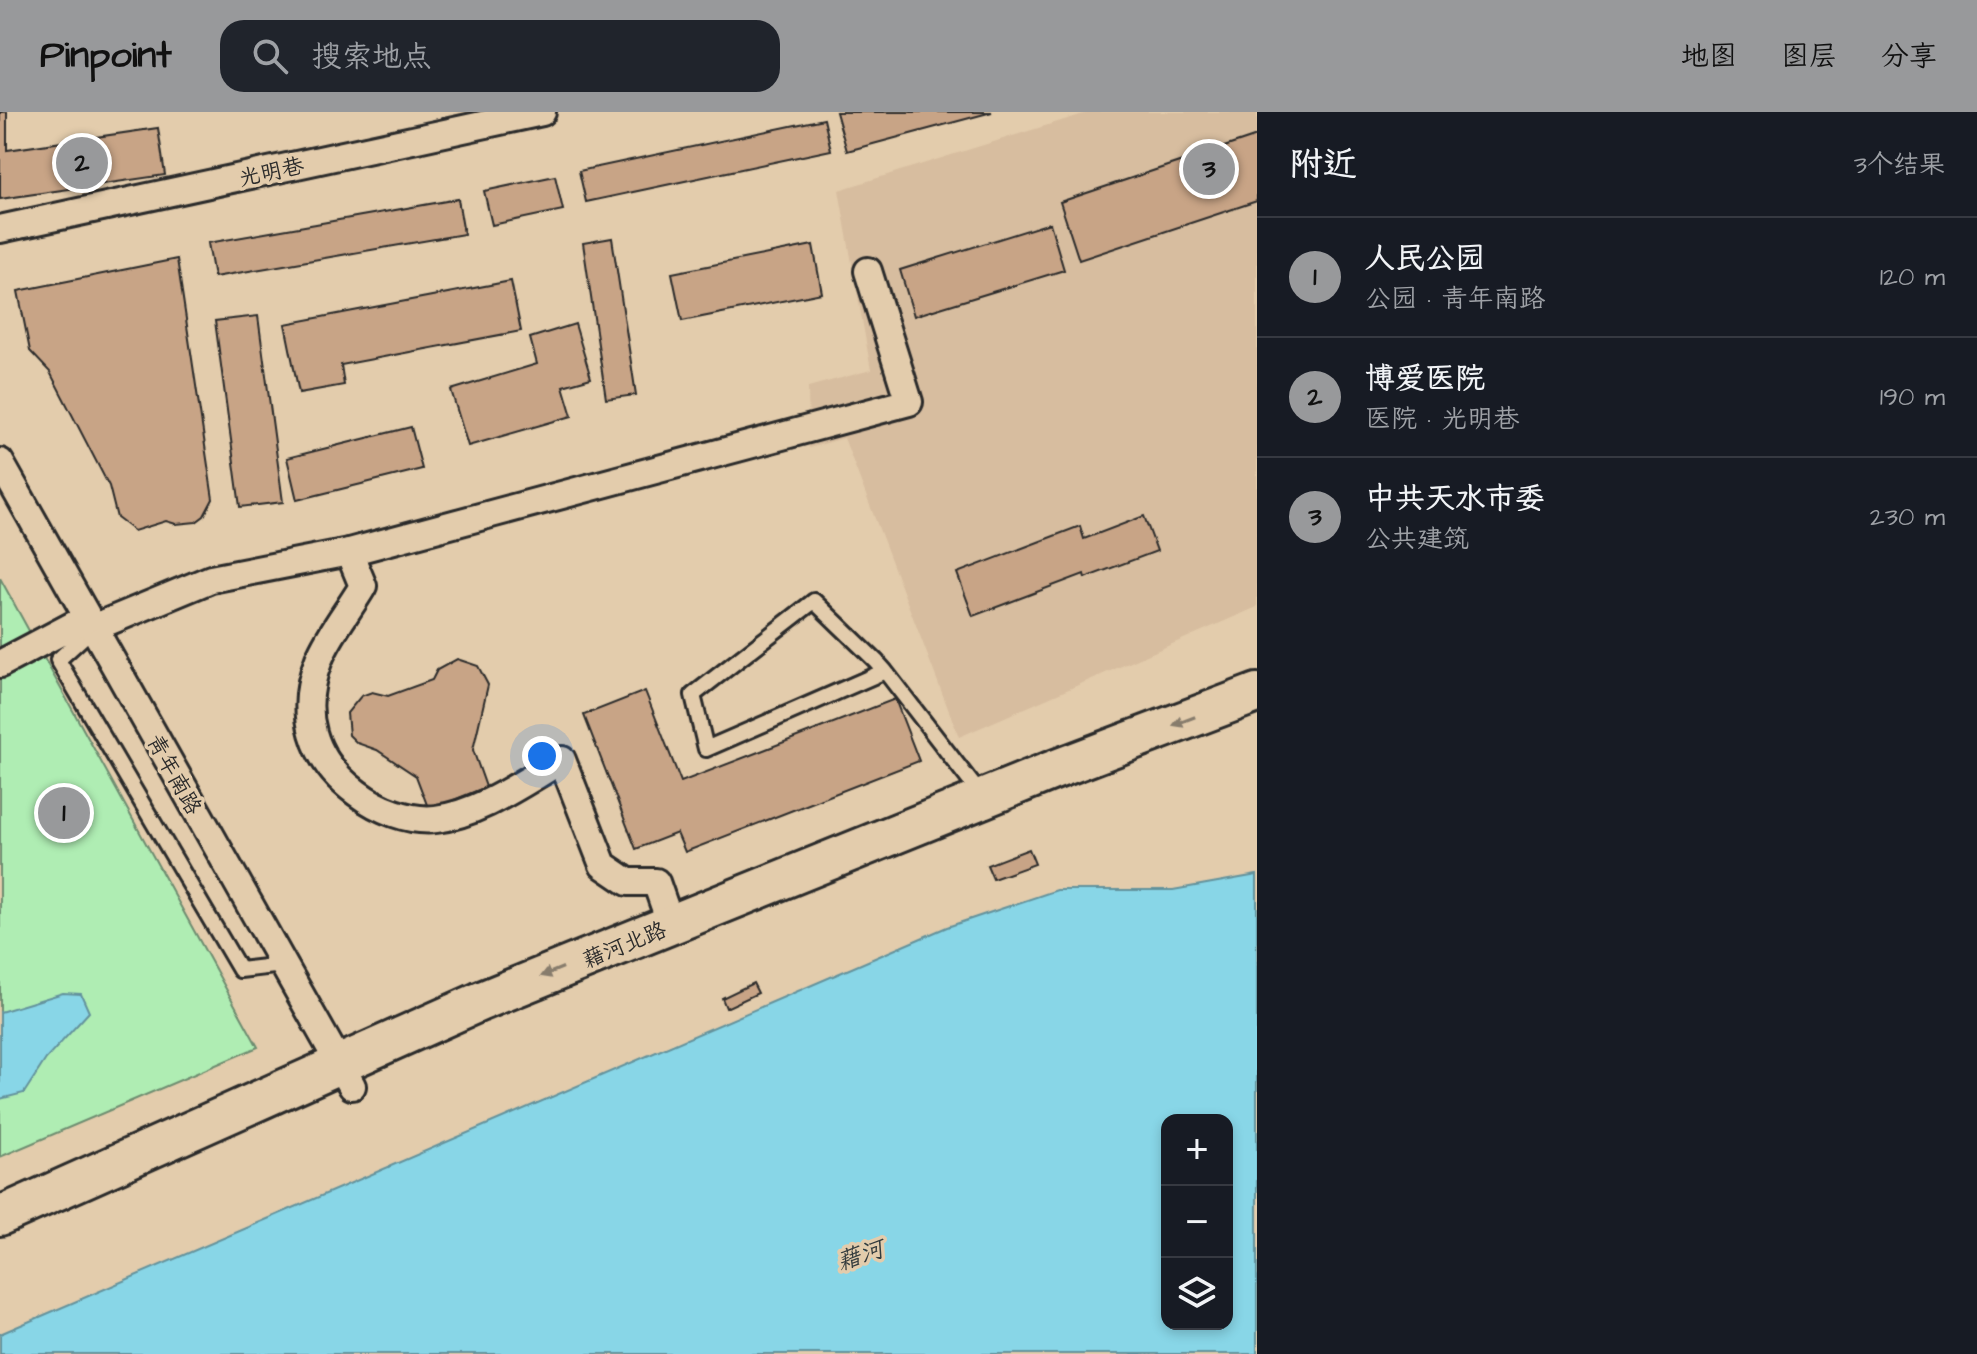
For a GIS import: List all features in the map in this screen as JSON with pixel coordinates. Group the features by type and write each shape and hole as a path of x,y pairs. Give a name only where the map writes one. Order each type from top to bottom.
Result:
{"main road":[{"name":"藉河北路","path":"0,1242 346,1076 479,1002 983,798 1257,693"},
{"name":"藉河北路","path":"0,1216 346,1076 489,1025 955,836 1257,721"}],"street":[{"name":"光明巷","path":"0,229 542,112"},
{"path":"0,664 90,623 211,579 349,552 909,402 868,271"},
{"name":"青年南路","path":"0,462 346,1076"},
{"path":"349,552 363,586 319,659 309,708 317,751 351,789 368,801 383,809 433,820 468,812 562,760 603,865 628,882 656,882 671,925"}],"lane":[{"path":"885,671 706,749 693,695 814,601 885,671 983,798"},
{"path":"90,623 58,660 240,970 283,965"}],"shaded area":[{"path":"1090,112 1257,112 1257,607 959,737 844,438 809,448 808,387 871,370 839,190"}],"green space":[{"path":"0,578 258,1047 0,1157"}],"water":[{"name":"藉河","path":"1257,875 1257,1354 0,1354 0,1334 947,927 1057,890 1173,890"},
{"path":"63,993 81,994 89,1012 46,1059 24,1093 0,1099 0,1012"}],"building":[{"path":"0,112 7,112 7,150 158,128 165,175 0,199"},
{"path":"836,112 992,112 847,151"},
{"path":"824,119 831,150 586,202 579,171"},
{"path":"1257,136 1257,201 1079,260 1060,202"},
{"path":"555,176 563,210 492,225 484,191"},
{"path":"458,199 464,234 214,277 208,243"},
{"path":"1050,223 1064,270 914,316 900,270"},
{"path":"612,238 636,395 606,399 583,243"},
{"path":"813,245 822,293 682,321 672,273"},
{"path":"177,259 213,499 204,516 196,522 176,524 166,521 134,531 117,518 109,486 50,372 30,351 18,291"},
{"path":"511,281 521,331 341,365 344,385 299,393 285,324"},
{"path":"258,316 283,502 240,507 215,321"},
{"path":"575,324 591,378 563,386 572,416 468,446 451,390 537,364 530,338"},
{"path":"411,427 422,469 297,500 287,458"},
{"path":"1144,516 1157,551 1085,578 1084,574 973,616 957,573 1080,526 1084,539"},
{"path":"457,659 478,666 488,685 473,750 486,787 429,810 416,776 377,750 357,743 349,735 347,713 361,696 372,692 388,696 432,680 437,670"},
{"path":"645,691 681,782 895,699 919,761 685,852 677,833 636,849 584,715"},
{"path":"1029,849 1035,864 993,879 987,865"},
{"path":"753,983 758,993 726,1008 722,998"}],"place":[{"name":"博爱医院","path":"82,163"},
{"name":"中共天水市委","path":"1209,169"},
{"name":"人民公园","path":"64,813"}]}
